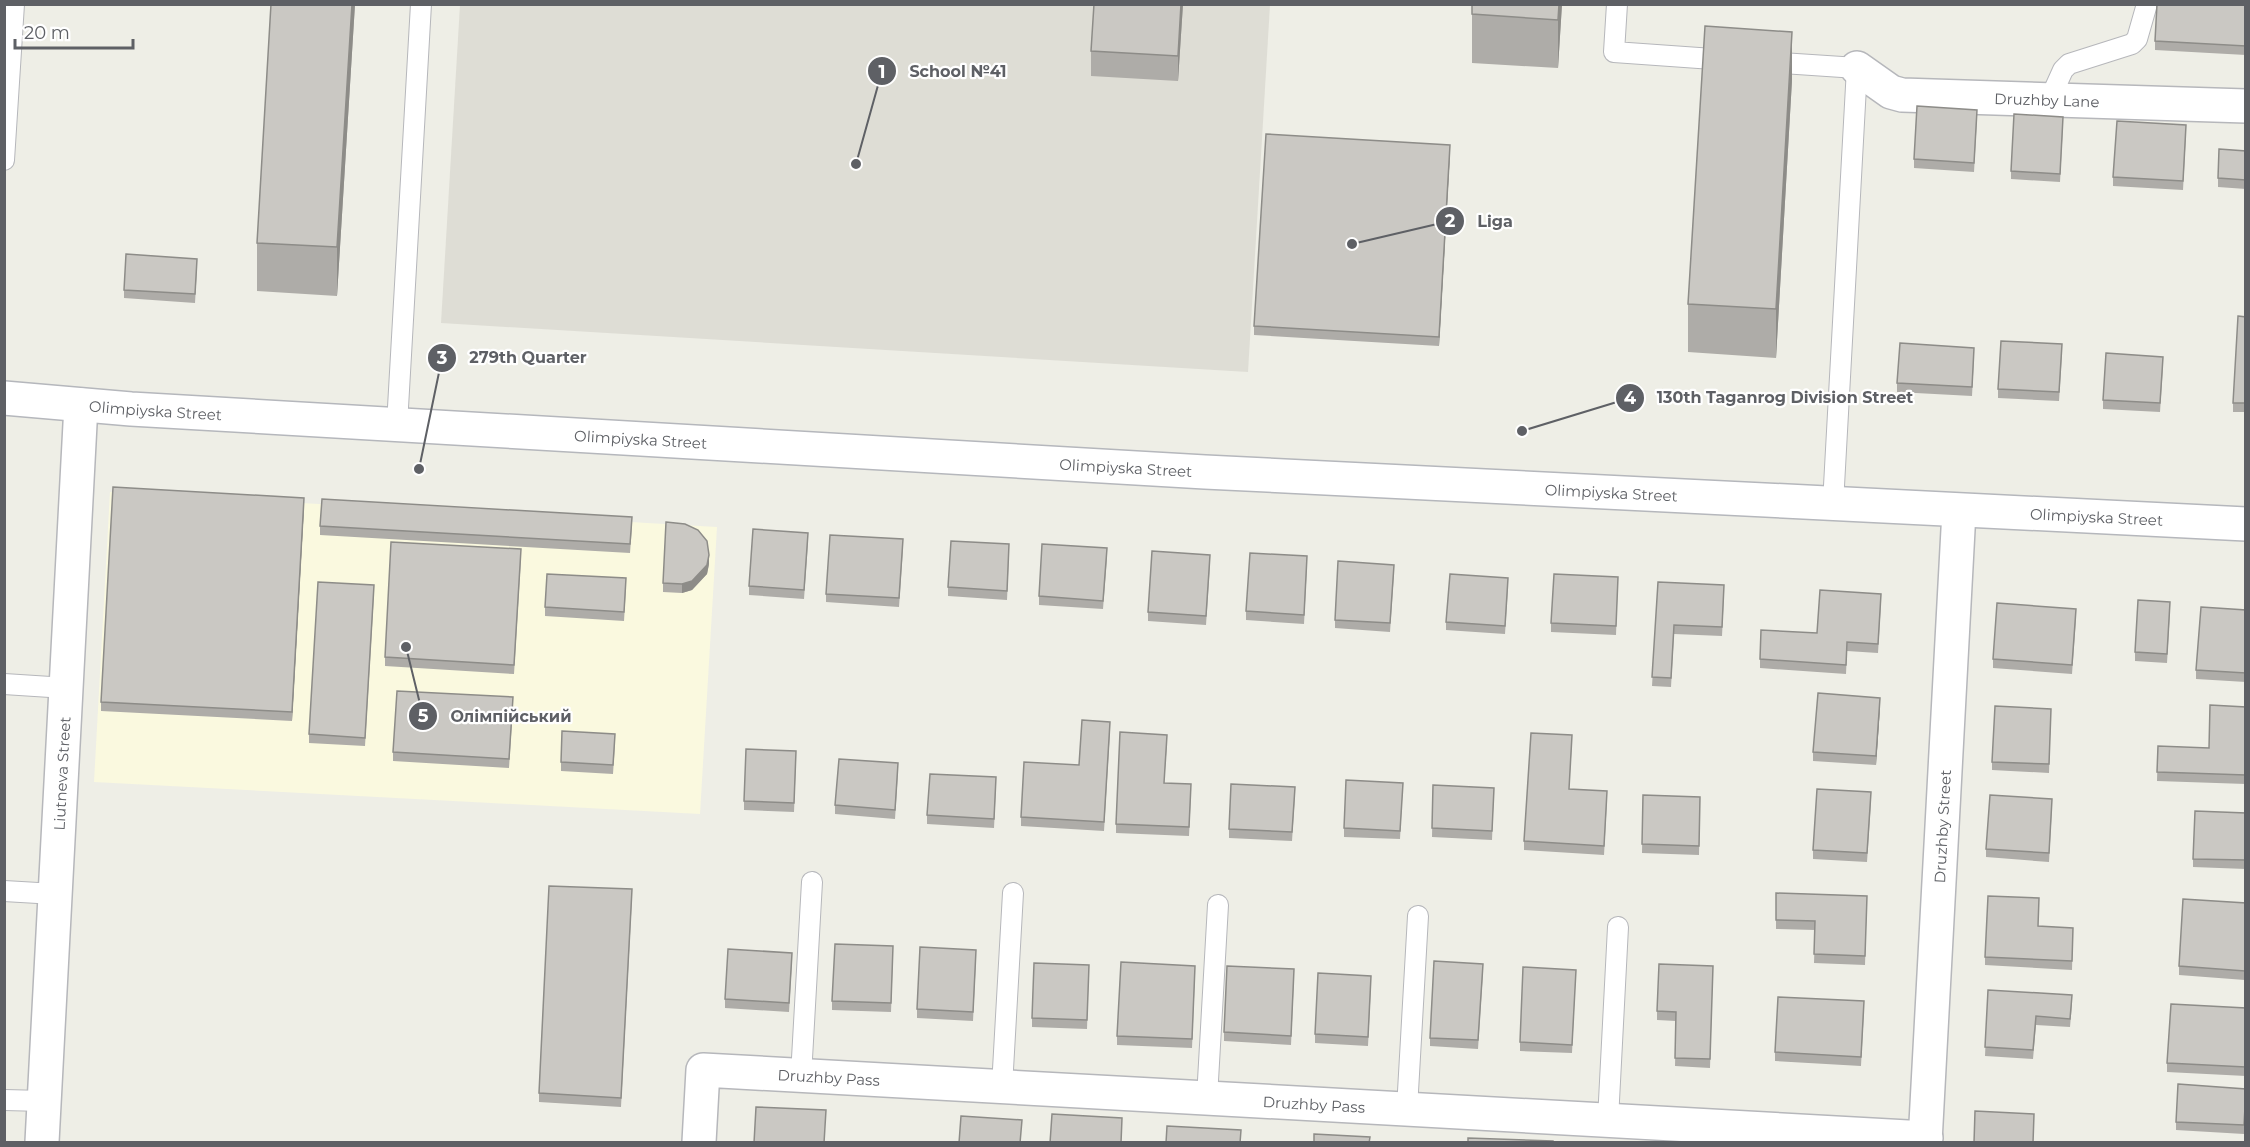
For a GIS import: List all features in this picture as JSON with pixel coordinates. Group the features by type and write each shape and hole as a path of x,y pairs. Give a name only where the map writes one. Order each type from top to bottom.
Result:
{"street":[{"name":"Druzhby Lane","path":"1857,68 1892,92 1902,94 2049,101 2246,106"},
{"name":"Olimpiyska Street","path":"4,398 397,425 1205,472 2246,524"},
{"name":"Liutneva Street","path":"42,1143 81,405"},
{"name":"Druzhby Street","path":"1926,1140 1959,511"},
{"name":"Druzhby Pass","path":"699,1143 703,1070 1926,1140"}],"lane":[{"path":"4,160 14,4"},
{"path":"397,425 421,4"},
{"path":"1617,4 1614,52 1857,68 1833,504"},
{"path":"2049,101 2063,70 2069,63 2132,44 2137,39 2147,4"},
{"path":"4,684 66,688"},
{"path":"801,1076 812,882"},
{"path":"4,891 55,894"},
{"path":"1002,1087 1013,893"},
{"path":"1207,1098 1218,905"},
{"path":"1407,1109 1418,916"},
{"path":"1608,1120 1618,927"},
{"path":"4,1100 44,1101"}],"shaded area":[{"path":"460,5 1270,5 1248,372 441,323"},
{"path":"110,492 717,527 700,814 94,782"}],"building":[{"path":"271,4 352,4 337,247 257,243"},
{"path":"1094,4 1181,4 1178,56 1091,51"},
{"path":"1472,4 1559,4 1558,20 1472,14"},
{"path":"2157,4 2246,4 2246,46 2155,41"},
{"path":"1705,26 1792,32 1776,309 1688,304"},
{"path":"1917,106 1977,110 1974,163 1914,159"},
{"path":"2014,114 2063,117 2060,174 2011,171"},
{"path":"2117,121 2186,125 2183,181 2113,177"},
{"path":"1266,134 1450,145 1439,337 1254,326"},
{"path":"2219,149 2246,151 2246,180 2218,178"},
{"path":"126,254 197,259 195,294 124,290"},
{"path":"2238,316 2246,317 2246,403 2233,403"},
{"path":"2001,341 2062,344 2059,392 1998,389"},
{"path":"1900,343 1974,348 1972,387 1897,383"},
{"path":"2106,353 2163,357 2160,403 2103,400"},
{"path":"113,487 304,498 292,712 101,702"},
{"path":"322,499 632,517 630,544 320,526"},
{"path":"666,522 685,524 698,530 707,541 709,555 707,565 692,581 682,584 663,583"},
{"path":"753,529 808,533 804,590 749,586"},
{"path":"830,535 903,539 899,598 826,594"},
{"path":"951,541 1009,544 1007,591 948,587"},
{"path":"391,542 521,549 514,665 385,657"},
{"path":"1042,544 1107,548 1103,601 1039,596"},
{"path":"1152,551 1210,555 1206,616 1148,612"},
{"path":"1250,553 1307,556 1304,615 1246,611"},
{"path":"1338,561 1394,565 1390,623 1335,620"},
{"path":"547,574 626,578 624,612 545,607"},
{"path":"1450,574 1508,578 1505,626 1446,622"},
{"path":"1554,574 1618,577 1616,626 1551,623"},
{"path":"318,582 374,585 365,738 309,734"},
{"path":"1658,582 1724,585 1722,627 1674,625 1671,678 1652,677"},
{"path":"1820,590 1881,594 1878,644 1847,642 1846,665 1760,659 1761,630 1817,633"},
{"path":"2138,600 2170,602 2167,654 2135,652"},
{"path":"1997,603 2076,609 2072,665 1993,659"},
{"path":"2201,607 2246,610 2246,673 2196,670"},
{"path":"397,691 513,697 509,759 393,752"},
{"path":"1818,693 1880,698 1876,756 1813,752"},
{"path":"2210,705 2246,707 2246,775 2157,772 2158,746 2209,748"},
{"path":"1995,706 2051,709 2049,764 1992,762"},
{"path":"1082,720 1110,722 1104,822 1021,817 1024,762 1079,765"},
{"path":"562,731 615,734 613,765 561,762"},
{"path":"1120,732 1167,735 1164,783 1191,784 1189,827 1116,824"},
{"path":"1531,733 1572,735 1569,789 1607,791 1604,846 1524,841"},
{"path":"746,749 796,751 794,803 744,801"},
{"path":"839,759 898,763 895,810 835,805"},
{"path":"930,774 996,777 994,819 927,815"},
{"path":"1346,780 1403,783 1400,831 1344,828"},
{"path":"1231,784 1295,787 1292,832 1229,829"},
{"path":"1433,785 1494,788 1492,831 1432,828"},
{"path":"1817,789 1871,792 1867,853 1813,850"},
{"path":"1643,795 1700,797 1699,846 1642,844"},
{"path":"1990,795 2052,799 2049,853 1986,849"},
{"path":"2195,811 2246,813 2246,860 2193,859"},
{"path":"549,886 632,889 621,1098 539,1093"},
{"path":"1776,893 1867,896 1865,956 1814,954 1815,921 1776,920"},
{"path":"1988,896 2039,898 2038,926 2073,928 2072,961 1985,957"},
{"path":"2183,899 2246,903 2245,971 2179,966"},
{"path":"835,944 893,946 891,1003 832,1001"},
{"path":"920,947 976,950 973,1012 917,1009"},
{"path":"728,949 792,953 789,1003 725,999"},
{"path":"1434,961 1483,964 1478,1040 1430,1038"},
{"path":"1121,962 1195,966 1192,1039 1117,1036"},
{"path":"1034,963 1089,965 1087,1020 1032,1018"},
{"path":"1659,964 1713,966 1710,1059 1675,1058 1676,1012 1657,1011"},
{"path":"1227,966 1294,969 1291,1036 1224,1032"},
{"path":"1523,967 1576,970 1572,1045 1520,1042"},
{"path":"1318,973 1371,976 1368,1037 1315,1034"},
{"path":"1988,990 2072,995 2070,1019 2036,1016 2033,1050 1985,1047"},
{"path":"1778,997 1864,1001 1861,1057 1775,1052"},
{"path":"2171,1004 2246,1008 2246,1067 2167,1063"},
{"path":"2178,1084 2246,1089 2244,1125 2176,1122"},
{"path":"756,1107 826,1110 824,1143 754,1143"},
{"path":"1975,1111 2034,1114 2033,1143 1974,1143"},
{"path":"1052,1114 1122,1118 1121,1143 1050,1143"},
{"path":"961,1116 1022,1120 1020,1143 959,1143"},
{"path":"1167,1126 1241,1130 1240,1143 1166,1143"},
{"path":"1314,1134 1370,1137 1369,1143 1314,1143"},
{"path":"1468,1138 1553,1141 1553,1143 1468,1143"}],"place":[{"name":"School №41","path":"856,164"},
{"name":"Liga","path":"1352,244"},
{"name":"130th Taganrog Division Street","path":"1522,431"},
{"name":"279th Quarter","path":"419,469"},
{"name":"Олімпійський","path":"406,647"}]}
